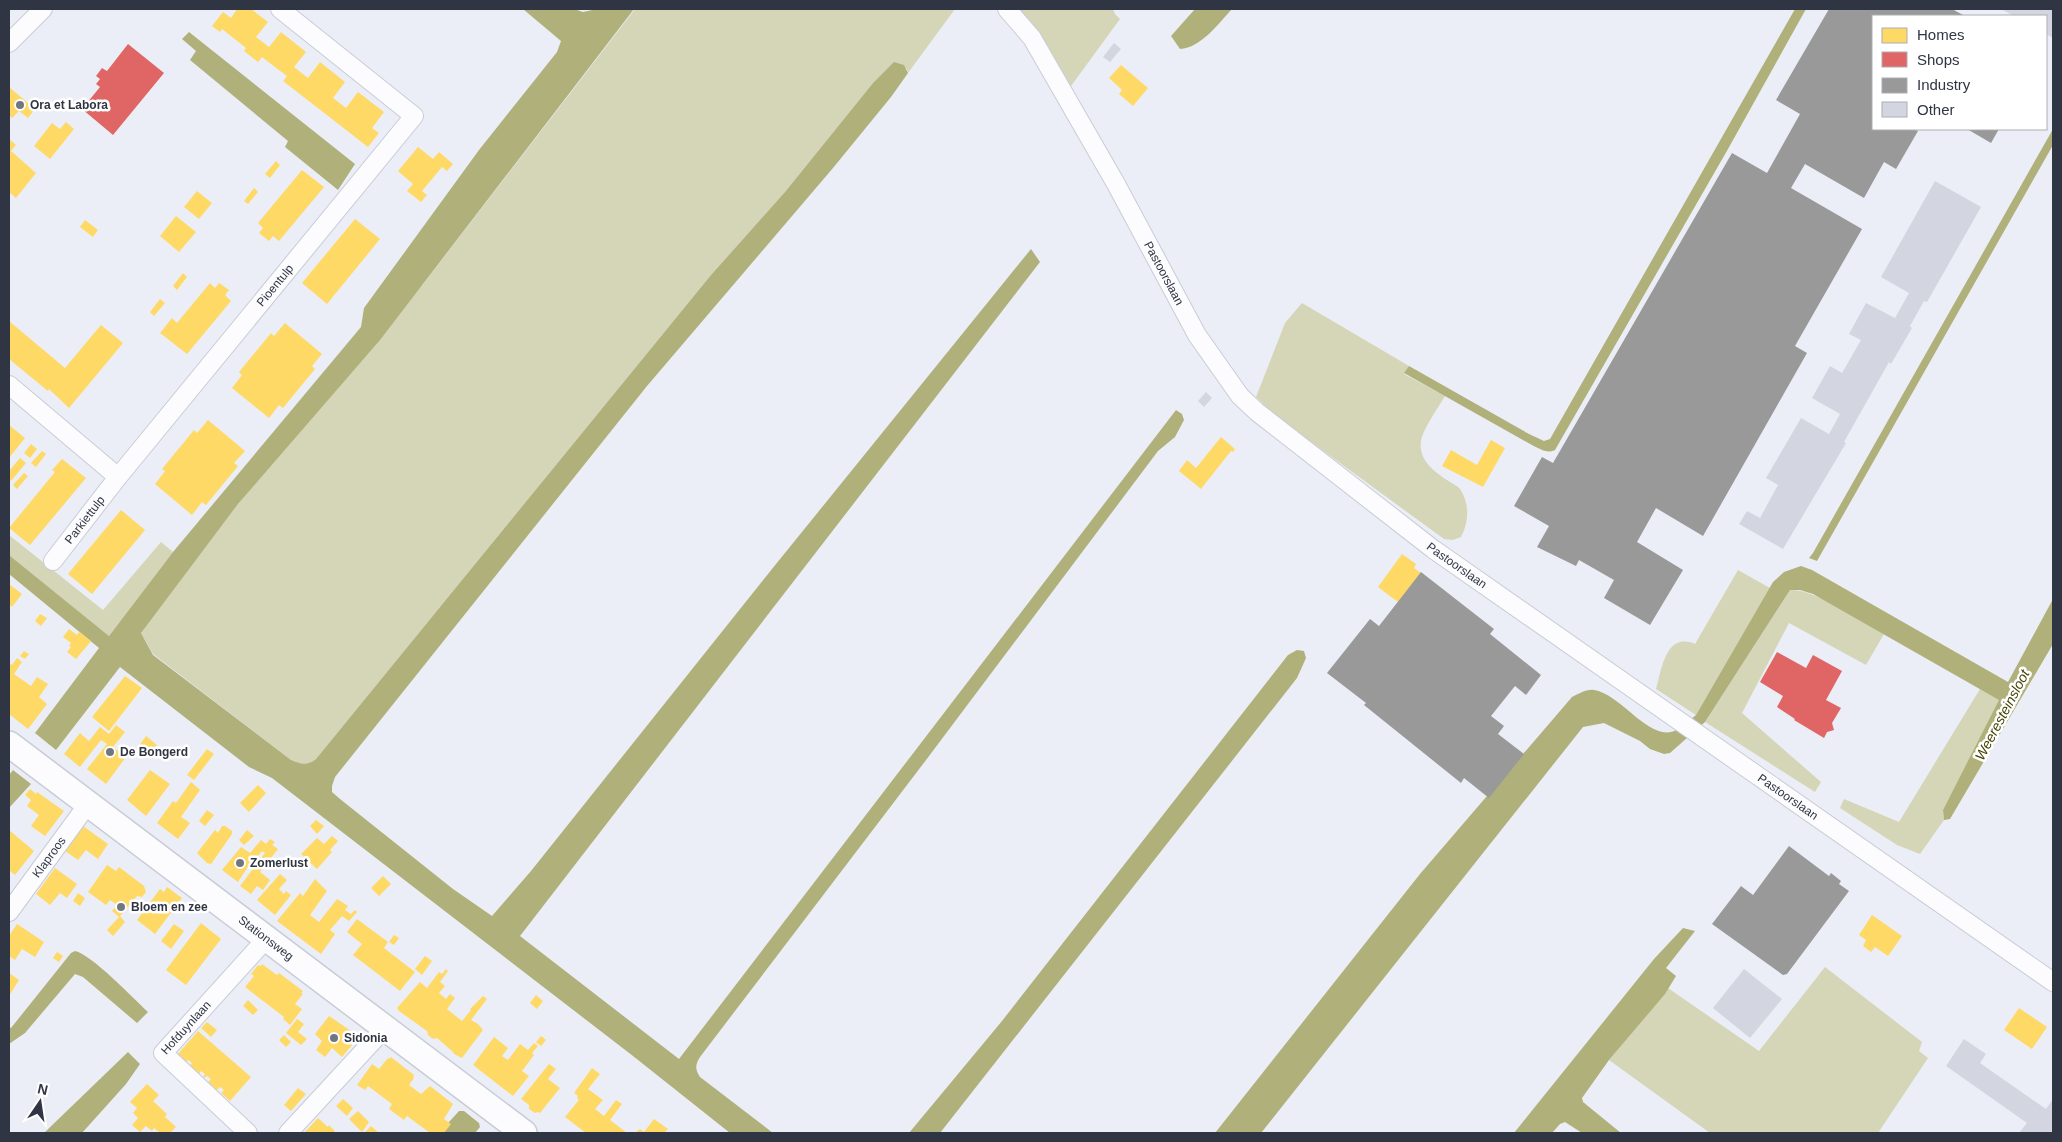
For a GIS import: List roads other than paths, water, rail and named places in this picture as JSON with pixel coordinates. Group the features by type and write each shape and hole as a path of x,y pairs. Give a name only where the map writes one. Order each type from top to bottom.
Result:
{"street":[{"path":"9,43 43,9"},
{"name":"Pioentulp","path":"118,477 414,116 280,9"},
{"name":"Pastoorslaan","path":"1007,9 1032,38 1116,184 1196,335 1240,396 1257,412 1433,549 2053,982"},
{"path":"9,385 118,477"},
{"name":"Parkiettulp","path":"53,561 118,477"},
{"name":"Stationsweg","path":"9,744 524,1133"},
{"name":"Klaproos","path":"9,912 88,804"},
{"name":"Hofduynlaan","path":"248,1133 163,1053 267,938"},
{"path":"288,1133 385,1028"}],"water":[{"path":"523,9 574,9 583,12 597,9 634,9 380,340 238,504 141,633 153,655 291,760 298,763 304,764 316,759 711,275 785,192 873,83 894,62 904,65 908,73 891,97 833,168 647,386 335,777 332,792 453,889 492,916 531,871 1031,249 1040,262 520,936 679,1059 1176,410 1182,414 1184,420 1175,437 1158,451 698,1060 696,1067 700,1077 773,1133 730,1133 272,778 249,767 120,667 56,750 35,733 99,648 9,574 9,555 109,636 173,552 361,327 364,308 479,150 557,52 561,41"},
{"path":"1195,9 1232,9 1202,40 1188,48 1180,49 1171,36"},
{"path":"1795,9 1806,9 1555,450 1546,451 1538,448 1404,373 1409,366 1529,434 1544,441 1550,439"},
{"path":"189,32 355,164 338,190 285,147 288,141 190,60 196,51 182,39"},
{"path":"2053,129 2053,145 1817,561 1809,558 1813,553"},
{"name":"Weeresteinsloot","path":"1801,566 1812,570 2008,682 2053,599 2053,644 1950,819 1944,820 1943,810 1999,700 1813,594 1800,590 1790,590 1705,722 1670,753 1664,754 1650,749 1640,741 1604,723 1583,727 1261,1133 1215,1133 1420,874 1572,697 1591,690 1604,693 1652,728 1662,732 1671,732 1678,729 1696,715 1773,582 1784,572"},
{"path":"1297,650 1304,651 1306,658 1297,678 940,1133 909,1133 1002,1021 1288,655"},
{"path":"13,770 31,784 9,808 9,775"},
{"path":"1683,928 1695,931 1666,968 1676,976 1665,994 1609,1060 1582,1098 1583,1102 1621,1133 1582,1133 1565,1122 1560,1124 1552,1133 1514,1133 1654,959"},
{"path":"75,951 101,968 148,1012 137,1023 83,977 75,974 25,1033 9,1044 9,1027 11,1028 71,953"},
{"path":"128,1052 140,1064 126,1084 82,1133 44,1133"},
{"path":"459,1111 464,1111 479,1123 480,1127 475,1133 439,1133"}],"place":[{"name":"Ora et Labora","path":"20,105"},
{"name":"De Bongerd","path":"110,752"},
{"name":"Zomerlust","path":"240,863"},
{"name":"Bloem en zee","path":"121,907"},
{"name":"Sidonia","path":"334,1038"}]}
